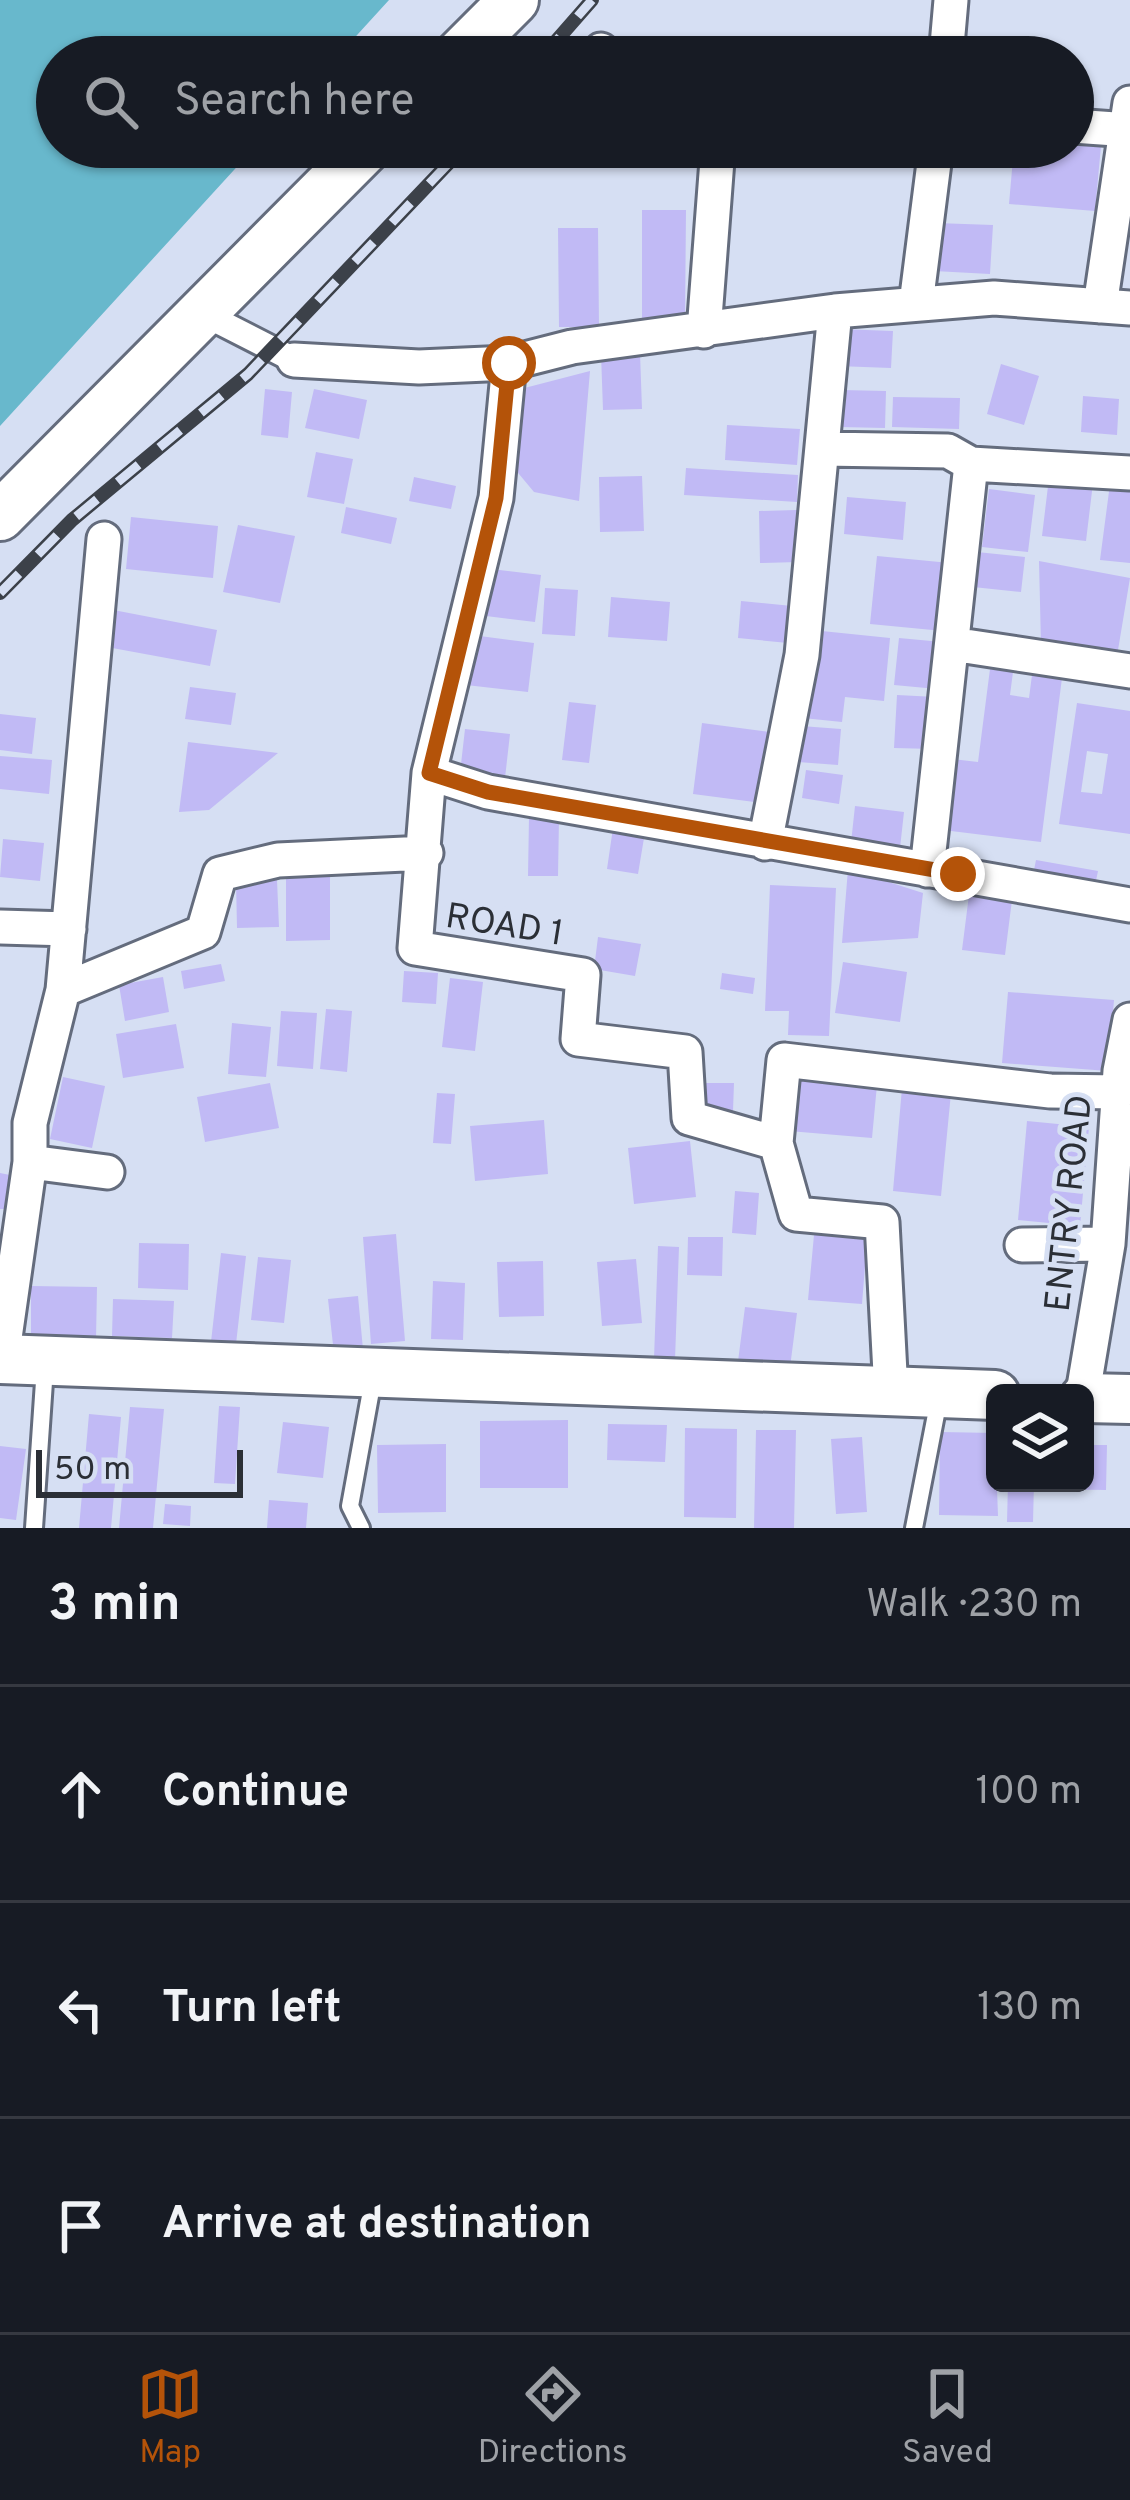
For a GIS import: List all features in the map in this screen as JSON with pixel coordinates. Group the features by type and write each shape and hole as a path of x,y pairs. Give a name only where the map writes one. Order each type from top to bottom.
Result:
{"main road":[{"path":"479,36 514,0"},
{"path":"0,516 347,168"},
{"path":"16,1359 986,1395"},
{"path":"1094,1396 1130,1400"}],"street":[{"path":"948,36 951,0"},
{"path":"202,313 294,360 419,367 509,363 572,347 916,304 994,298 1115,307 1129,121 1094,124"},
{"path":"704,331 716,168"},
{"path":"916,304 933,168"},
{"path":"765,843 802,655 835,311"},
{"name":"ROAD 1","path":"509,363 496,498 429,773 416,947 583,975 578,1039 686,1052 688,1118 776,1143"},
{"path":"822,449 948,451 971,464 1130,473"},
{"path":"927,870 971,464"},
{"path":"16,1359 30,1162 15,1120 63,991 104,539"},
{"path":"952,644 1130,671"},
{"path":"429,773 488,792 1130,905"},
{"path":"63,991 203,932 220,874 278,860 426,853"},
{"path":"0,927 69,929"},
{"name":"ENTRY ROAD","path":"1086,1384 1108,1244 1119,1092 1130,1021"},
{"path":"891,1392 882,1222 796,1214 776,1143 784,1060 1050,1091 1119,1092"},
{"path":"30,1162 107,1172"},
{"path":"1022,1245 1108,1244"}],"lane":[{"path":"16,1359 34,1528"},
{"path":"361,1528 350,1506 374,1373"},
{"path":"914,1528 940,1393"}],"water":[{"path":"0,0 389,0 356,36 36,36 36,168 236,168 0,426"}],"building":[{"path":"1094,145 1101,146 1095,211 1009,204 1012,168 1094,168"},
{"path":"642,210 686,210 685,323 642,324"},
{"path":"936,223 993,225 990,274 934,271"},
{"path":"558,228 598,228 599,327 559,327"},
{"path":"839,329 893,331 891,368 837,366"},
{"path":"640,353 642,409 603,410 601,354"},
{"path":"1001,364 1039,376 1024,425 987,414"},
{"path":"590,371 579,501 534,492 509,462 513,391"},
{"path":"265,389 292,392 288,438 261,435"},
{"path":"314,389 367,400 359,439 305,428"},
{"path":"841,390 886,391 885,428 840,427"},
{"path":"1083,396 1119,399 1117,435 1081,432"},
{"path":"893,397 960,398 959,429 892,427"},
{"path":"727,425 800,429 797,465 725,460"},
{"path":"316,452 353,459 344,504 307,497"},
{"path":"686,468 798,475 797,502 684,495"},
{"path":"642,476 644,531 600,532 599,477"},
{"path":"414,477 456,486 451,509 409,501"},
{"path":"1049,478 1093,483 1086,541 1042,536"},
{"path":"1110,484 1130,487 1130,563 1100,560"},
{"path":"989,489 1035,495 1028,552 982,547"},
{"path":"847,497 906,502 903,540 844,534"},
{"path":"346,507 397,518 391,544 341,533"},
{"path":"797,510 799,562 760,563 759,511"},
{"path":"131,517 218,526 213,578 126,569"},
{"path":"238,525 295,536 280,603 223,592"},
{"path":"977,552 1025,557 1021,592 973,587"},
{"path":"877,556 950,563 943,631 870,624"},
{"path":"1039,561 1130,578 1118,650 1041,645"},
{"path":"491,569 541,575 535,622 486,616"},
{"path":"545,588 578,590 575,636 542,634"},
{"path":"611,597 670,602 667,641 608,637"},
{"path":"741,601 792,606 788,643 738,638"},
{"path":"103,608 217,630 210,666 96,645"},
{"path":"812,630 890,638 884,701 845,697 842,722 803,718"},
{"path":"472,635 534,643 528,692 466,685"},
{"path":"899,638 942,642 937,689 894,685"},
{"path":"990,669 1013,672 1010,695 1029,698 1032,675 1062,678 1041,842 943,830 952,759 978,762"},
{"path":"190,687 236,693 231,725 185,719"},
{"path":"897,695 936,697 933,749 894,748"},
{"path":"569,702 596,705 589,763 562,760"},
{"path":"1077,703 1130,711 1130,834 1059,824","holes":["1087,751 1108,754 1102,794 1081,792"]},
{"path":"0,714 36,718 32,754 0,750"},
{"path":"702,723 770,732 762,803 693,794"},
{"path":"801,726 841,729 838,765 798,762"},
{"path":"465,729 510,734 505,778 460,773"},
{"path":"188,742 278,753 209,810 179,812"},
{"path":"0,756 52,760 49,794 0,789"},
{"path":"806,770 843,775 839,804 802,798"},
{"path":"855,806 904,812 899,857 850,852"},
{"path":"529,817 559,818 558,876 528,876"},
{"path":"613,828 645,832 638,874 607,869"},
{"path":"3,839 44,843 40,881 0,877"},
{"path":"1036,860 1098,871 1094,890 1032,880"},
{"path":"848,869 923,893 918,938 842,943"},
{"path":"286,877 330,877 330,940 286,941"},
{"path":"277,880 279,927 237,928 236,881"},
{"path":"770,885 836,888 829,1036 788,1035 789,1011 765,1011"},
{"path":"969,895 1012,900 1005,955 962,950"},
{"path":"598,937 641,944 635,976 594,969"},
{"path":"843,962 907,972 900,1022 835,1013"},
{"path":"221,964 225,981 184,989 181,971"},
{"path":"404,971 438,973 436,1004 402,1002"},
{"path":"722,973 755,978 753,994 720,989"},
{"path":"163,977 169,1012 125,1021 119,985"},
{"path":"450,978 483,982 475,1051 442,1047"},
{"path":"1008,992 1114,1000 1108,1071 1002,1063"},
{"path":"326,1009 352,1011 347,1072 320,1069"},
{"path":"281,1011 317,1013 313,1069 277,1066"},
{"path":"232,1023 271,1027 266,1077 228,1074"},
{"path":"176,1024 184,1068 123,1078 116,1034"},
{"path":"63,1077 105,1086 92,1148 50,1139"},
{"path":"794,1078 877,1085 872,1138 789,1131"},
{"path":"270,1083 279,1128 205,1142 197,1097"},
{"path":"696,1083 734,1083 733,1111 696,1111"},
{"path":"902,1088 951,1093 941,1196 893,1191"},
{"path":"437,1093 455,1094 451,1144 433,1143"},
{"path":"544,1120 548,1174 475,1181 470,1126"},
{"path":"1027,1121 1089,1127 1080,1226 1018,1220"},
{"path":"690,1141 696,1197 634,1204 628,1148"},
{"path":"0,1173 10,1175 4,1209 0,1209"},
{"path":"735,1191 759,1193 756,1235 732,1233"},
{"path":"815,1224 868,1229 862,1304 808,1300"},
{"path":"396,1234 405,1341 371,1344 363,1237"},
{"path":"688,1237 723,1237 722,1276 687,1275"},
{"path":"139,1243 189,1244 188,1290 138,1288"},
{"path":"658,1246 679,1247 675,1360 654,1359"},
{"path":"221,1253 246,1256 236,1344 211,1342"},
{"path":"258,1257 291,1260 284,1323 251,1320"},
{"path":"636,1259 642,1323 602,1326 597,1262"},
{"path":"543,1261 544,1316 499,1317 497,1262"},
{"path":"433,1281 465,1283 463,1340 431,1339"},
{"path":"31,1286 97,1287 96,1339 31,1338"},
{"path":"358,1296 364,1360 335,1363 328,1299"},
{"path":"113,1299 174,1301 172,1338 112,1336"},
{"path":"745,1307 797,1313 788,1383 736,1377"},
{"path":"219,1406 240,1407 235,1484 214,1483"},
{"path":"130,1407 164,1409 153,1528 119,1528"},
{"path":"89,1414 121,1417 111,1528 79,1528"},
{"path":"568,1420 568,1488 480,1488 480,1421"},
{"path":"283,1422 329,1427 323,1478 277,1473"},
{"path":"608,1424 667,1425 665,1462 607,1460"},
{"path":"685,1428 737,1429 736,1518 684,1517"},
{"path":"756,1430 796,1430 794,1528 754,1528"},
{"path":"940,1432 986,1433 986,1492 997,1492 998,1516 939,1515"},
{"path":"862,1437 867,1512 836,1514 831,1439"},
{"path":"446,1444 446,1512 378,1513 377,1445"},
{"path":"1094,1445 1107,1445 1106,1490 1094,1490"},
{"path":"0,1446 26,1449 16,1520 0,1518"},
{"path":"1008,1492 1034,1492 1033,1522 1007,1522"},
{"path":"269,1500 308,1503 306,1528 267,1528"},
{"path":"165,1504 191,1506 190,1526 163,1524"}],"railway":[{"path":"560,36 592,0"},
{"path":"0,593 72,520 248,374 444,168"}],"route":[{"path":"509,363 496,498 429,773 488,792 958,874"}]}
